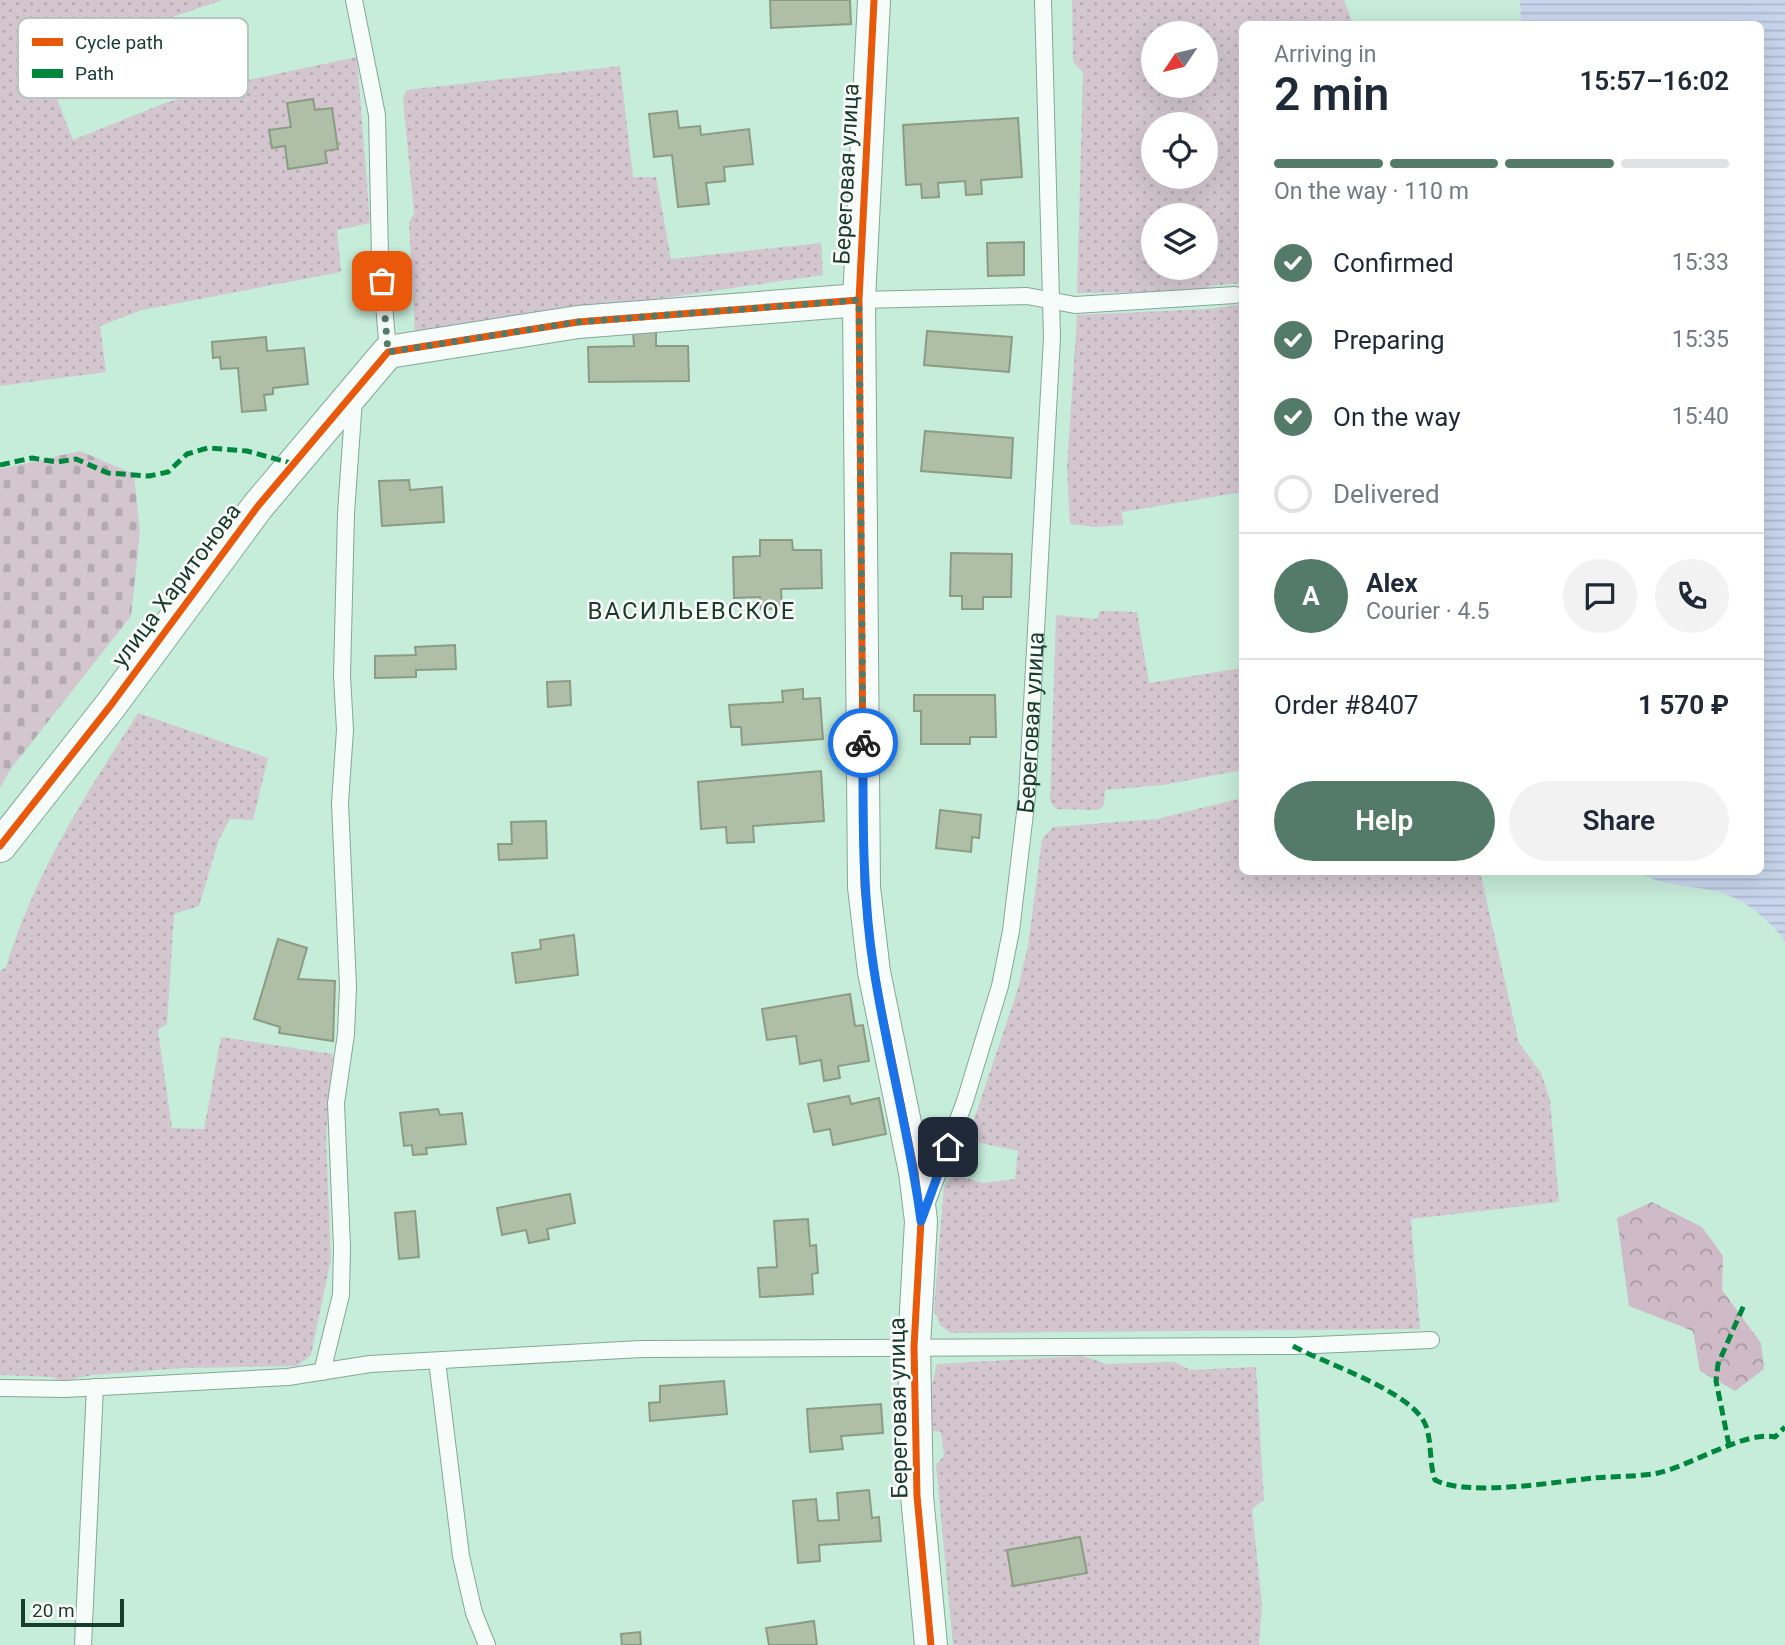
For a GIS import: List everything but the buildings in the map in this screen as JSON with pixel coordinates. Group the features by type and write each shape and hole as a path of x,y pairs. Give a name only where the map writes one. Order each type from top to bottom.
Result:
{"street":[{"name":"Береговая улица","path":"874,0 859,300 864,887 874,971 915,1172 921,1221 914,1348 917,1496 932,1645"},
{"path":"388,352 578,322 859,300"},
{"name":"улица Харитонова","path":"0,846 111,705 258,506 388,352"}],"lane":[{"path":"354,0 377,115 380,257 388,352"},
{"name":"Береговая улица","path":"921,1221 965,1101 1000,986 1012,919 1027,782 1052,337 1043,0"},
{"path":"859,300 1027,296 1075,305 1235,295"},
{"path":"322,1372 341,1295 342,1247 335,1103 346,1034 348,987 340,803 345,730 342,677 346,513 354,393"},
{"path":"0,1388 95,1387 288,1377 370,1364 640,1349 1293,1346 1432,1340"},
{"path":"437,1361 463,1567 474,1613 487,1645"},
{"path":"83,1645 95,1387"}],"green space":[{"path":"0,0 223,0 169,18 18,18 18,98 57,98 73,140 165,103 183,98 248,98 248,80 357,57 370,223 337,230 341,272 142,310 100,326 106,372 0,386"},
{"path":"1072,0 1344,0 1352,21 1239,21 1239,283 1210,286 1202,291 1077,293 1083,73 1073,61"},
{"path":"620,66 633,177 656,177 671,259 821,243 823,275 415,334 409,222 414,214 403,99 406,90"},
{"path":"1239,304 1239,492 1122,512 1123,525 1095,527 1070,524 1067,468 1077,315 1209,309"},
{"path":"80,451 134,474 140,532 131,616 10,770 0,788 0,469"},
{"path":"1100,611 1137,612 1149,683 1239,668 1239,771 1163,785 1105,790 1104,805 1098,810 1056,809 1050,801 1056,615 1097,619"},
{"path":"138,713 268,758 253,820 230,819 219,839 199,906 174,914 167,1024 158,1030 172,1128 204,1129 221,1037 333,1054 326,1138 331,1259 311,1355 297,1366 184,1368 92,1375 63,1381 50,1377 0,1375 0,971 6,967 32,899 63,836"},
{"path":"1239,799 1239,875 1481,875 1519,1043 1541,1073 1550,1100 1559,1202 1411,1219 1420,1329 951,1333 940,1325 934,1310 944,1185 954,1175 983,1183 1015,1179 1018,1151 967,1140 1017,992 1028,946 1042,839 1053,827 1157,819"},
{"path":"1652,1202 1702,1227 1723,1256 1722,1290 1761,1343 1764,1369 1735,1391 1700,1371 1693,1331 1629,1306 1617,1218"},
{"path":"1082,1356 1107,1364 1175,1362 1190,1370 1256,1367 1264,1500 1252,1509 1262,1604 1259,1645 953,1645 936,1464 944,1456 941,1432 933,1431 930,1392 937,1364"}],"water":[{"path":"1520,0 1785,0 1785,941 1764,918 1729,895 1644,875 1764,875 1764,21 1521,21"}],"marked path":[{"path":"0,465 32,458 57,462 76,459 108,473 149,476 168,472 187,454 208,448 247,451 294,464"},
{"path":"1729,1445 1716,1381 1718,1364 1744,1305"},
{"path":"1293,1346 1387,1390 1418,1413 1428,1433 1435,1480 1450,1485 1512,1487 1658,1473 1734,1443 1763,1436 1775,1437 1785,1427"}],"cycle path":[{"path":"874,0 859,300 864,887 874,972 915,1172 921,1221 914,1347 917,1496 931,1645"},
{"path":"0,846 111,705 258,506 388,352 578,322 859,300"}],"way so far":[{"path":"382,281 388,352 578,322 859,300 863,743"}],"district":[{"name":"ВАСИЛЬЕВСКОЕ","path":"692,611"}],"route":[{"path":"863,743 864,887 874,971 915,1172 921,1221 948,1147"}]}
